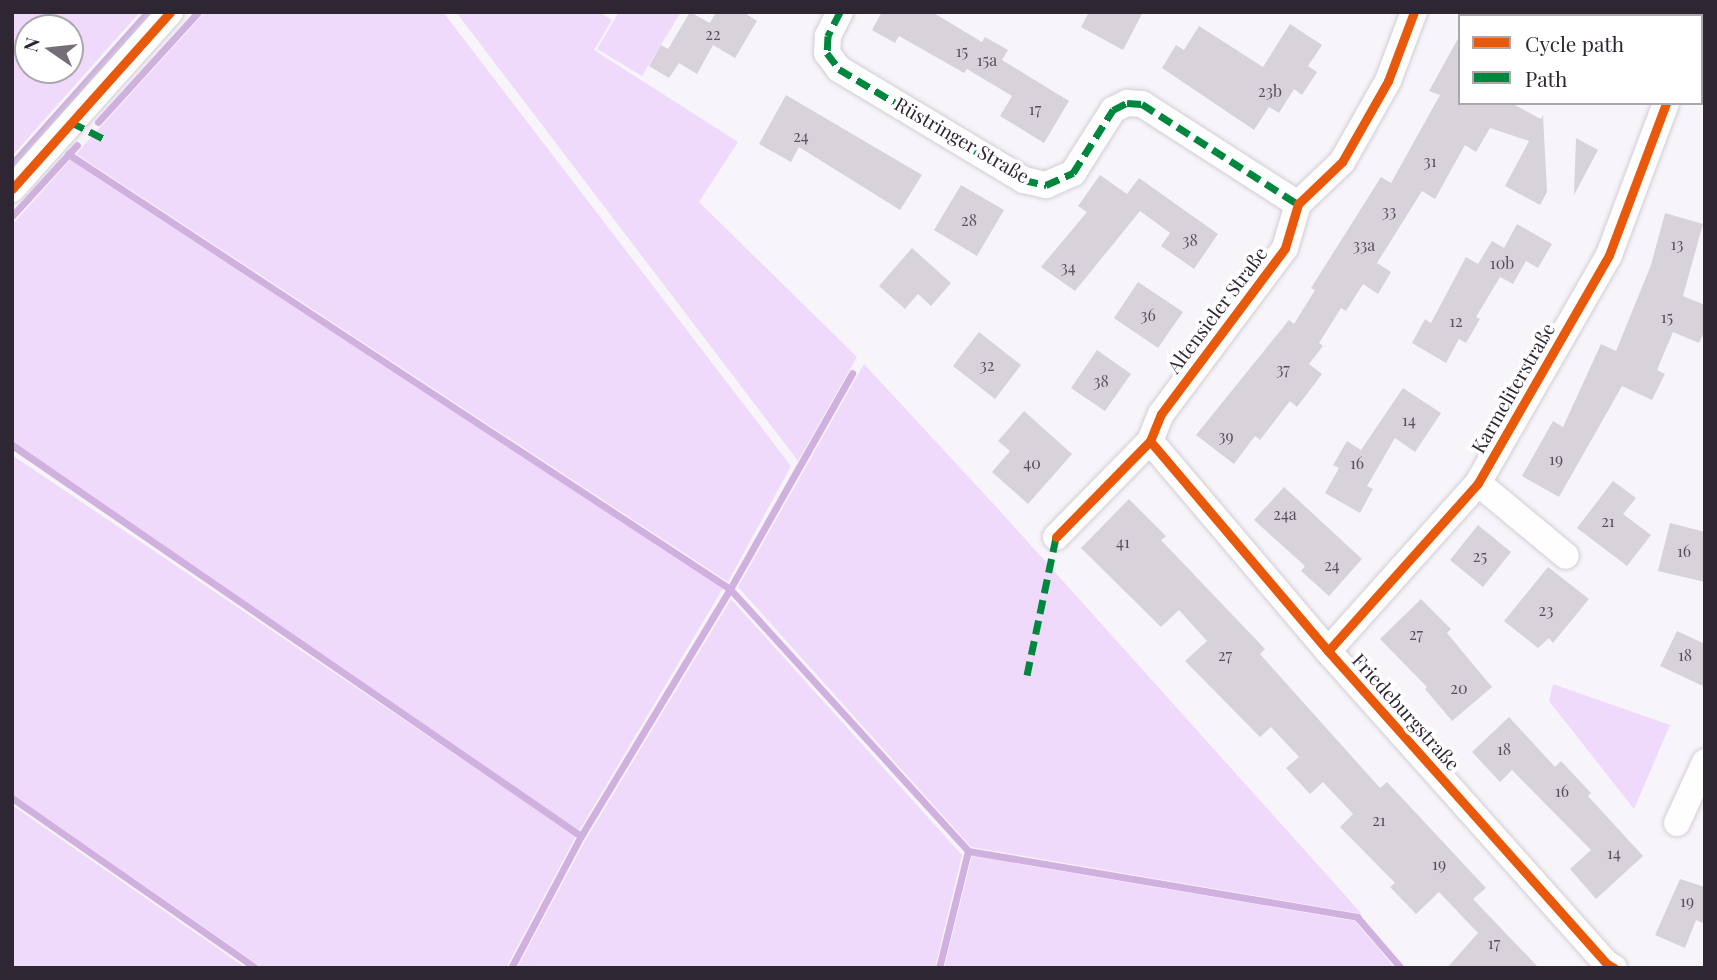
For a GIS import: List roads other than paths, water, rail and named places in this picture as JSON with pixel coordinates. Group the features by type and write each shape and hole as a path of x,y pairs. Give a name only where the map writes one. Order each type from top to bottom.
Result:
{"street":[{"path":"12,188 170,12"},
{"name":"Rüstringer Straße","path":"840,12 828,36 827,53 839,69 1024,180 1046,184 1073,173 1113,110 1127,103 1142,104 1298,204"},
{"name":"Altensieler Straße","path":"1056,537 1150,441 1161,414 1285,248 1298,204 1342,162 1388,81 1414,12"},
{"name":"Karmeliterstraße","path":"1328,651 1478,483 1609,255 1666,105"},
{"name":"Friedeburgstraße","path":"1150,441 1328,651 1607,964 1614,968"},
{"name":"Karmeliterstraße","path":"1478,483 1566,556"},
{"path":"1677,823 1705,762"}],"waterway":[{"path":"12,164 148,12"},
{"path":"98,122 198,12"},
{"path":"12,216 77,145"},
{"path":"68,154 730,589 968,851 939,968"},
{"path":"511,968 581,836 730,589 852,373"},
{"path":"12,445 581,836"},
{"path":"12,798 256,968"},
{"path":"968,851 1357,917 1401,968"}]}
